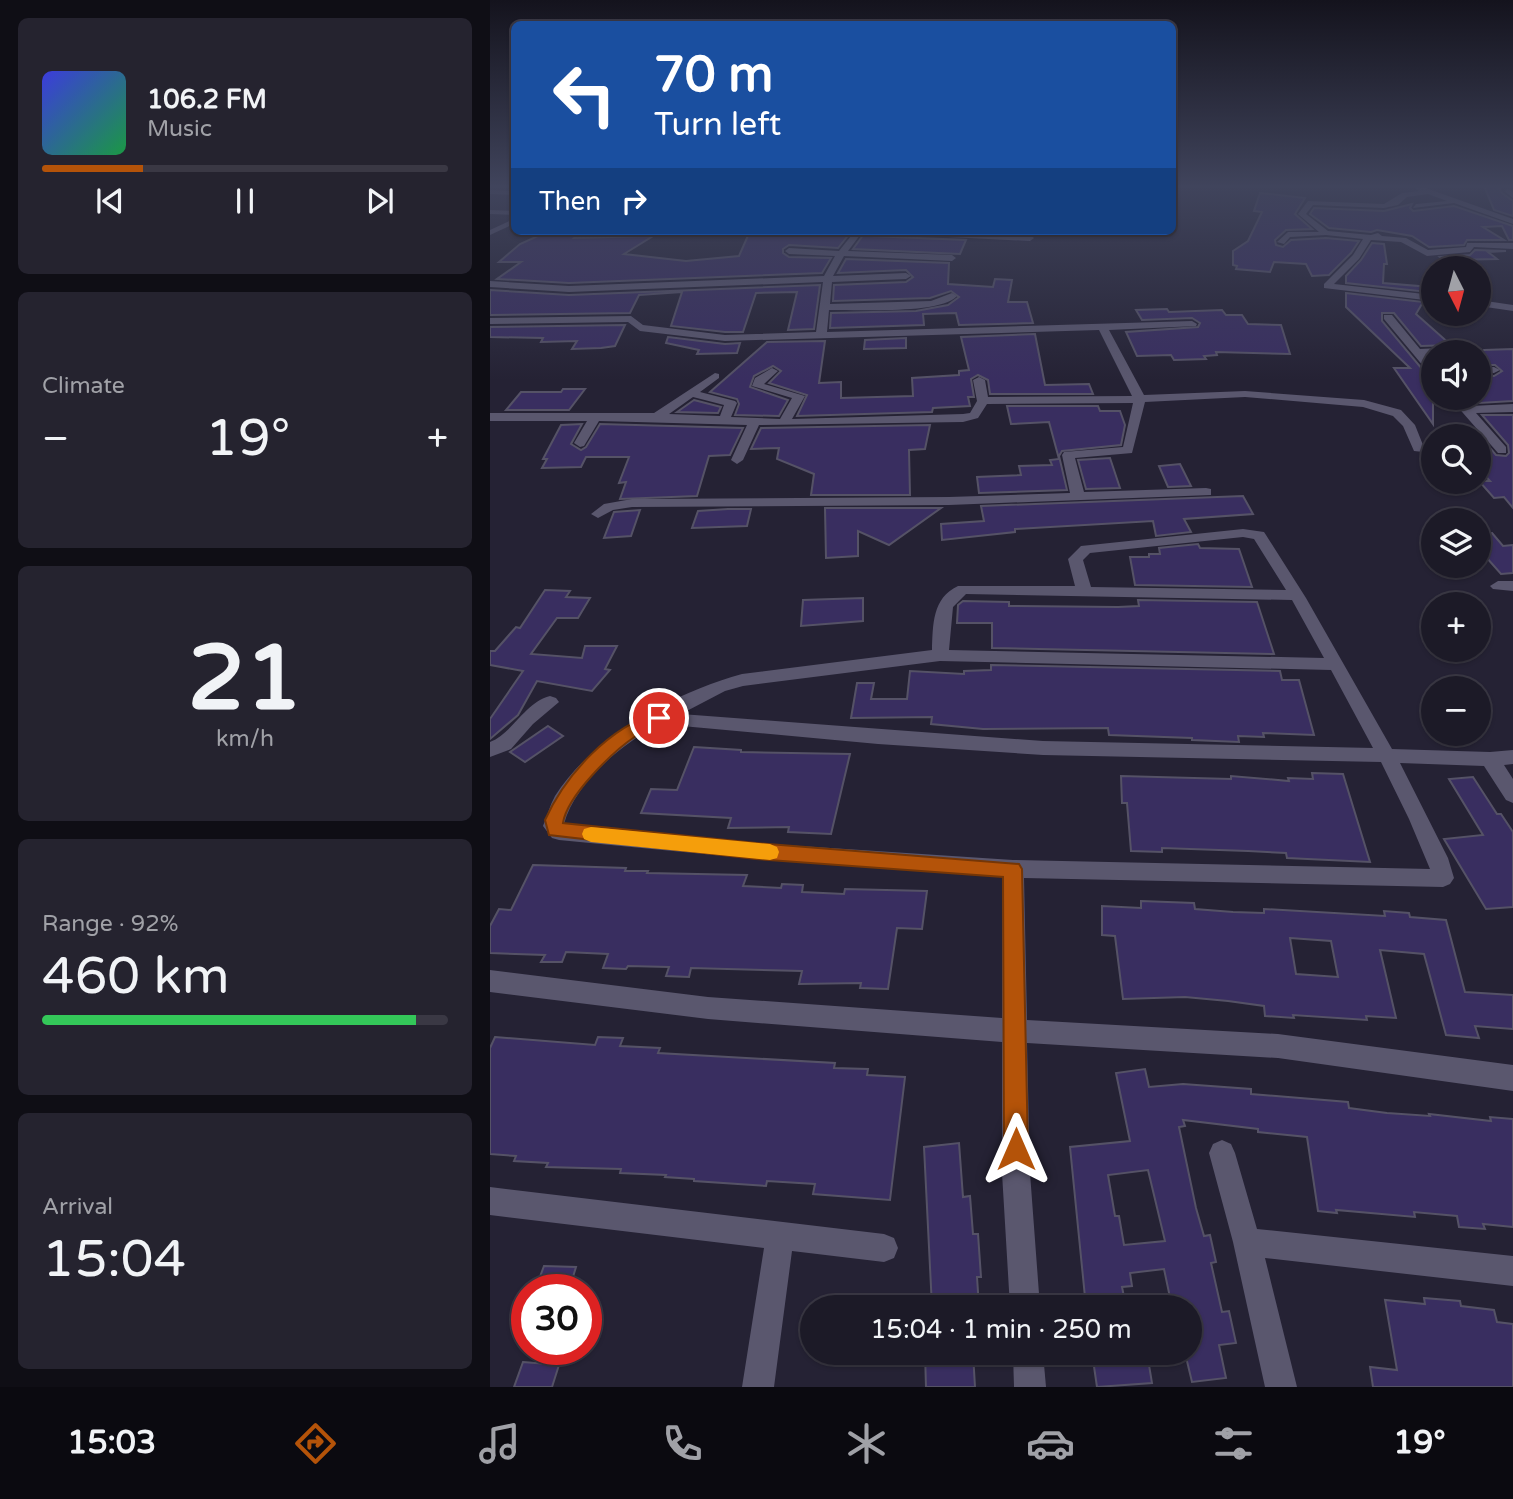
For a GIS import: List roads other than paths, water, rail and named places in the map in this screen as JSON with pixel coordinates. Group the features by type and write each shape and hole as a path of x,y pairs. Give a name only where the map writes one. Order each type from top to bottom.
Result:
{"street":[{"path":"789,251 952,258"},
{"path":"1360,251 1327,286 1421,297"},
{"path":"1423,251 1427,253 1451,251"},
{"path":"821,335 828,278 842,253"},
{"path":"490,284 569,289 906,276"},
{"path":"823,307 931,304 946,301 951,296"},
{"path":"1491,305 1513,308"},
{"path":"1388,317 1421,356"},
{"path":"490,321 631,319 639,328 718,338 1192,324"},
{"path":"1078,496 1068,456 1128,450 1140,399 1102,326"},
{"path":"772,371 759,380 758,386 799,396 784,423"},
{"path":"657,417 715,376"},
{"path":"490,417 657,417 784,423 963,418 974,415 983,401 979,380"},
{"path":"690,393 731,404 724,420"},
{"path":"983,401 1254,394 1364,404 1397,413 1409,425 1418,448 1421,448"},
{"path":"1491,409 1513,408"},
{"path":"1466,410 1508,450"},
{"path":"580,443 594,419"},
{"path":"737,460 754,422"},
{"path":"598,514 608,507 632,503 898,502 1206,492"},
{"path":"1084,590 1075,559 1086,549 1251,532 1262,539 1295,594 1385,755 1436,852 1444,873 1443,878 1013,869 756,851 555,830 554,820 563,800 607,749 631,731 719,687 742,680 940,654 1334,664"},
{"path":"940,654 945,603 954,592 963,589 1295,594"},
{"path":"490,750 503,744 527,719 550,702"},
{"path":"659,718 867,736 1097,750 1490,759 1513,757"},
{"path":"1490,759 1513,795"},
{"path":"1013,869 1016,1173 1024,1295"},
{"path":"490,981 708,1008 1015,1031 1278,1046 1513,1078"},
{"path":"1222,1153 1247,1242 1281,1387"},
{"path":"490,1201 884,1248"},
{"path":"758,1387 780,1235"},
{"path":"1247,1242 1513,1271"},
{"path":"1029,1365 1030,1387"}]}
